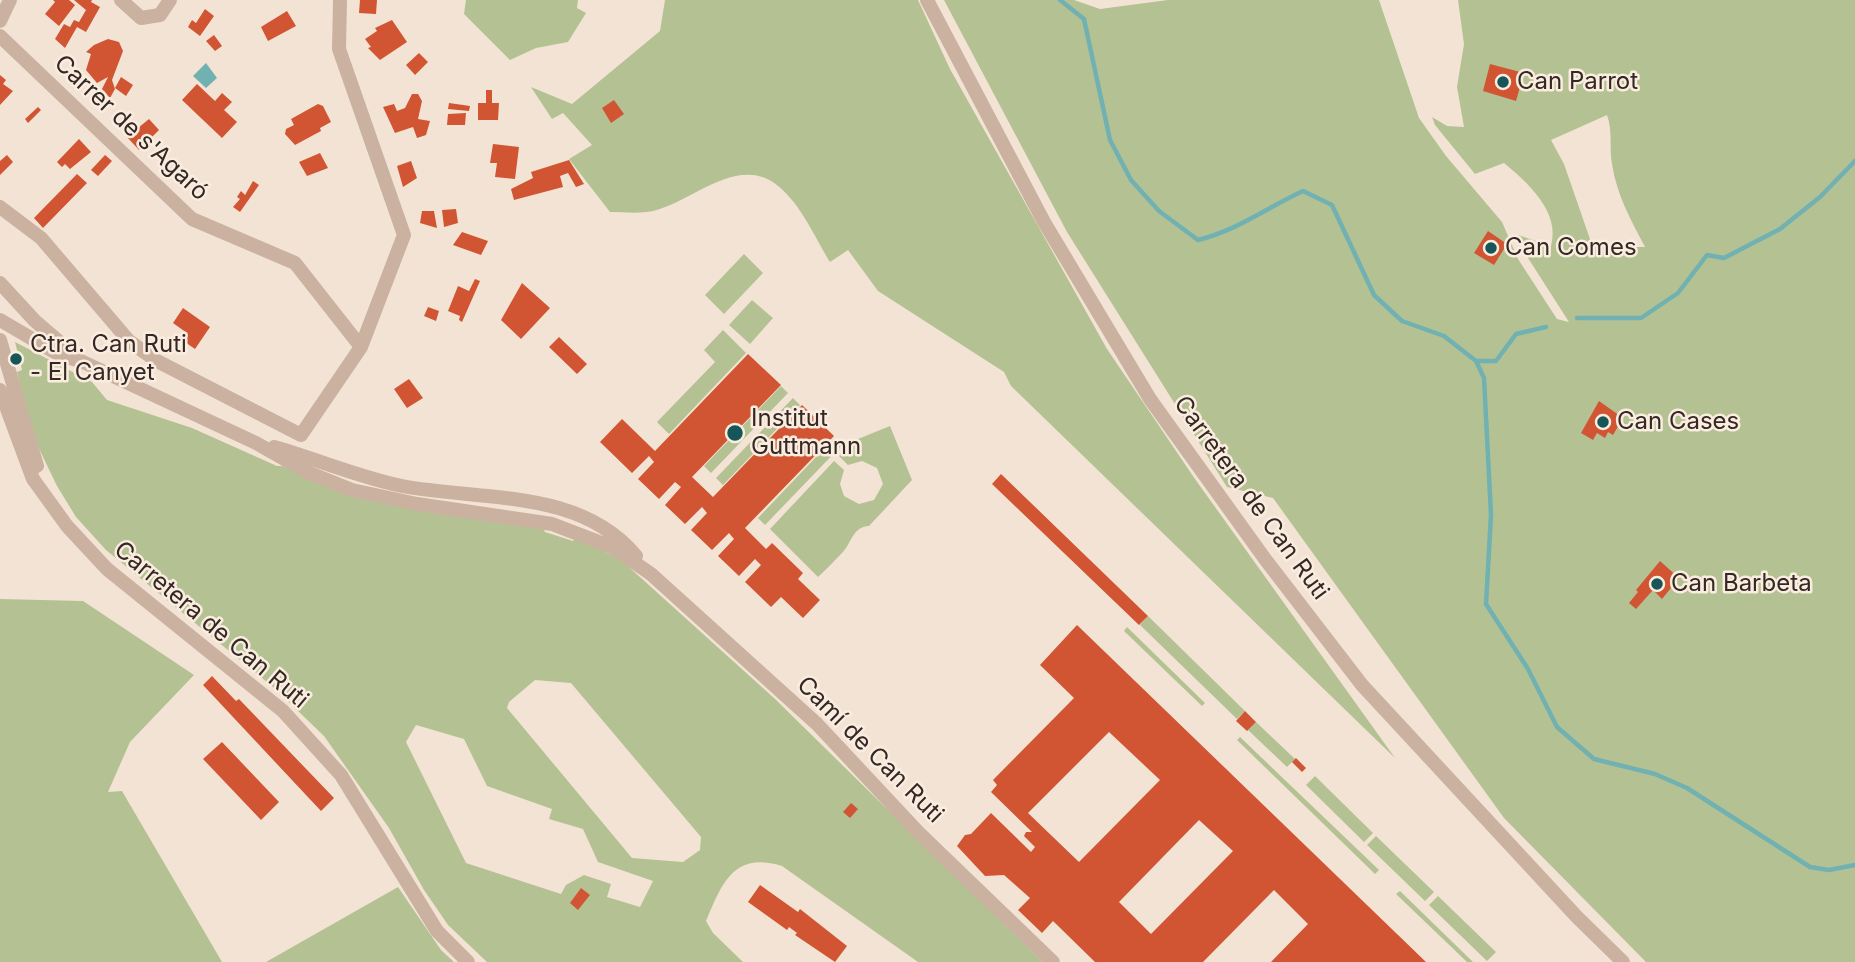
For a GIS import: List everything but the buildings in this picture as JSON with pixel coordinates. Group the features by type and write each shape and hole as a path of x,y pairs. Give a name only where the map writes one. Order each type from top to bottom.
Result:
{"street":[{"path":"0,22 10,0"},
{"path":"121,0 141,18 160,15 170,0"},
{"path":"0,207 41,238 136,346 157,361 301,435 361,347 404,235 339,49 340,0"},
{"name":"Carretera de Can Ruti","path":"927,0 1044,222 1150,399 1265,559 1362,685 1577,917 1623,962"},
{"name":"Carrer de s'Agaró","path":"0,36 192,219 295,263 361,347"},
{"name":"Camí de Can Ruti","path":"0,283 35,321 83,362"},
{"name":"Camí de Can Ruti","path":"0,320 58,354 83,362 256,443 350,474 412,488 546,505 594,519 630,549 651,574 817,724 918,831 1053,962"},
{"name":"Carretera de Can Ruti","path":"0,340 46,494"},
{"name":"Carretera de Can Ruti","path":"0,390 33,479 66,526 107,569 282,711 341,775 436,931 468,962"},
{"name":"Camí de Can Ruti","path":"256,443 286,462 340,486 417,505 552,524 594,539 651,574"},
{"name":"Camí de Can Ruti","path":"340,486 389,491 412,488"},
{"name":"Camí de Can Ruti","path":"462,511 474,505 536,510 546,505"},
{"name":"Camí de Can Ruti","path":"546,505 554,515 586,530 594,539"}],"green space":[{"path":"466,0 578,0 577,8 586,13 568,42 536,48 510,60 464,14"},
{"path":"665,0 918,0 950,69 1107,349 1195,479 1395,758 1011,386 1004,372 878,291 848,250 830,262 801,212 778,186 763,177 731,177 653,211 610,212 569,159 592,145 563,113 552,119 531,87 572,104 660,31"},
{"path":"944,0 1074,0 1100,9 1168,0 1379,0 1419,118 1446,156 1502,222 1518,259 1557,319 1569,322 1528,258 1518,235 1551,246 1551,221 1540,199 1504,163 1475,174 1435,125 1432,117 1447,126 1464,127 1457,87 1464,44 1458,0 1855,0 1855,962 1646,962 1504,818 1273,498 1227,487 1067,232","holes":["1607,115 1611,158 1617,187 1645,247 1599,247 1591,242 1564,164 1551,140"]},
{"path":"744,254 763,273 724,314 705,295"},
{"path":"752,300 773,318 750,344 729,325"},
{"path":"723,330 746,353 669,434 657,422 715,362 704,350"},
{"path":"15,342 92,382 107,400 192,428 277,466 345,492 542,526 545,532 573,541 576,537 620,559 774,698 1043,962 918,962 782,866 766,862 752,863 732,874 724,883 706,921 713,933 743,962 487,962 448,925 424,890 389,828 324,736 273,687 106,550 76,517 57,486 31,432 17,372 22,370","holes":["535,680 571,683 701,837 700,850 683,862 632,858 507,708 509,702","416,725 464,739 487,786 552,809 549,819 583,829 598,862 653,881 640,907 607,897 611,884 584,875 566,885 561,894 466,863 406,742"]},
{"path":"781,386 788,393 711,473 704,466"},
{"path":"793,398 800,405 723,485 716,478"},
{"path":"890,426 912,480 869,526 856,532 842,553 818,577 770,529 834,461 844,470 840,484 844,496 859,504 874,500 883,484 877,468 862,461 848,465 839,456 858,439"},
{"path":"834,438 842,445 765,525 758,518"},
{"path":"0,599 83,601 194,675 130,742 108,792 122,791 222,962 0,962"},
{"path":"1148,616 1245,711 1237,719 1140,625"},
{"path":"1127,627 1205,703 1202,706 1124,631"},
{"path":"1256,722 1295,759 1287,767 1248,730"},
{"path":"1240,737 1379,870 1375,874 1237,740"},
{"path":"1315,776 1373,833 1364,842 1306,785"},
{"path":"1376,836 1434,892 1425,901 1367,845"},
{"path":"398,887 441,950 454,962 266,962"},
{"path":"1400,891 1473,962 1467,962 1396,894"},
{"path":"1438,896 1496,952 1487,961 1429,905"}],"water":[{"path":"206,63 217,78 206,88 193,76"}],"waterway":[{"path":"1060,0 1084,19 1110,140 1131,180 1159,211 1198,240 1239,225 1303,191 1332,205 1374,295 1402,321 1444,336 1476,361 1484,378 1491,515 1486,604 1528,669 1557,727 1594,759 1655,774 1687,788 1810,867 1829,870 1855,865"},
{"path":"1577,318 1641,318 1678,293 1707,255 1724,258 1780,229 1820,197 1855,161"},
{"path":"1476,361 1496,361 1516,334 1546,327"}],"place":[{"name":"Can Parrot","path":"1503,82"},
{"name":"Can Comes","path":"1491,248"},
{"name":"Ctra. Can Ruti - El Canyet","path":"16,359"},
{"name":"Can Cases","path":"1603,422"},
{"name":"Institut Guttmann","path":"735,433"},
{"name":"Can Barbeta","path":"1657,584"}]}
